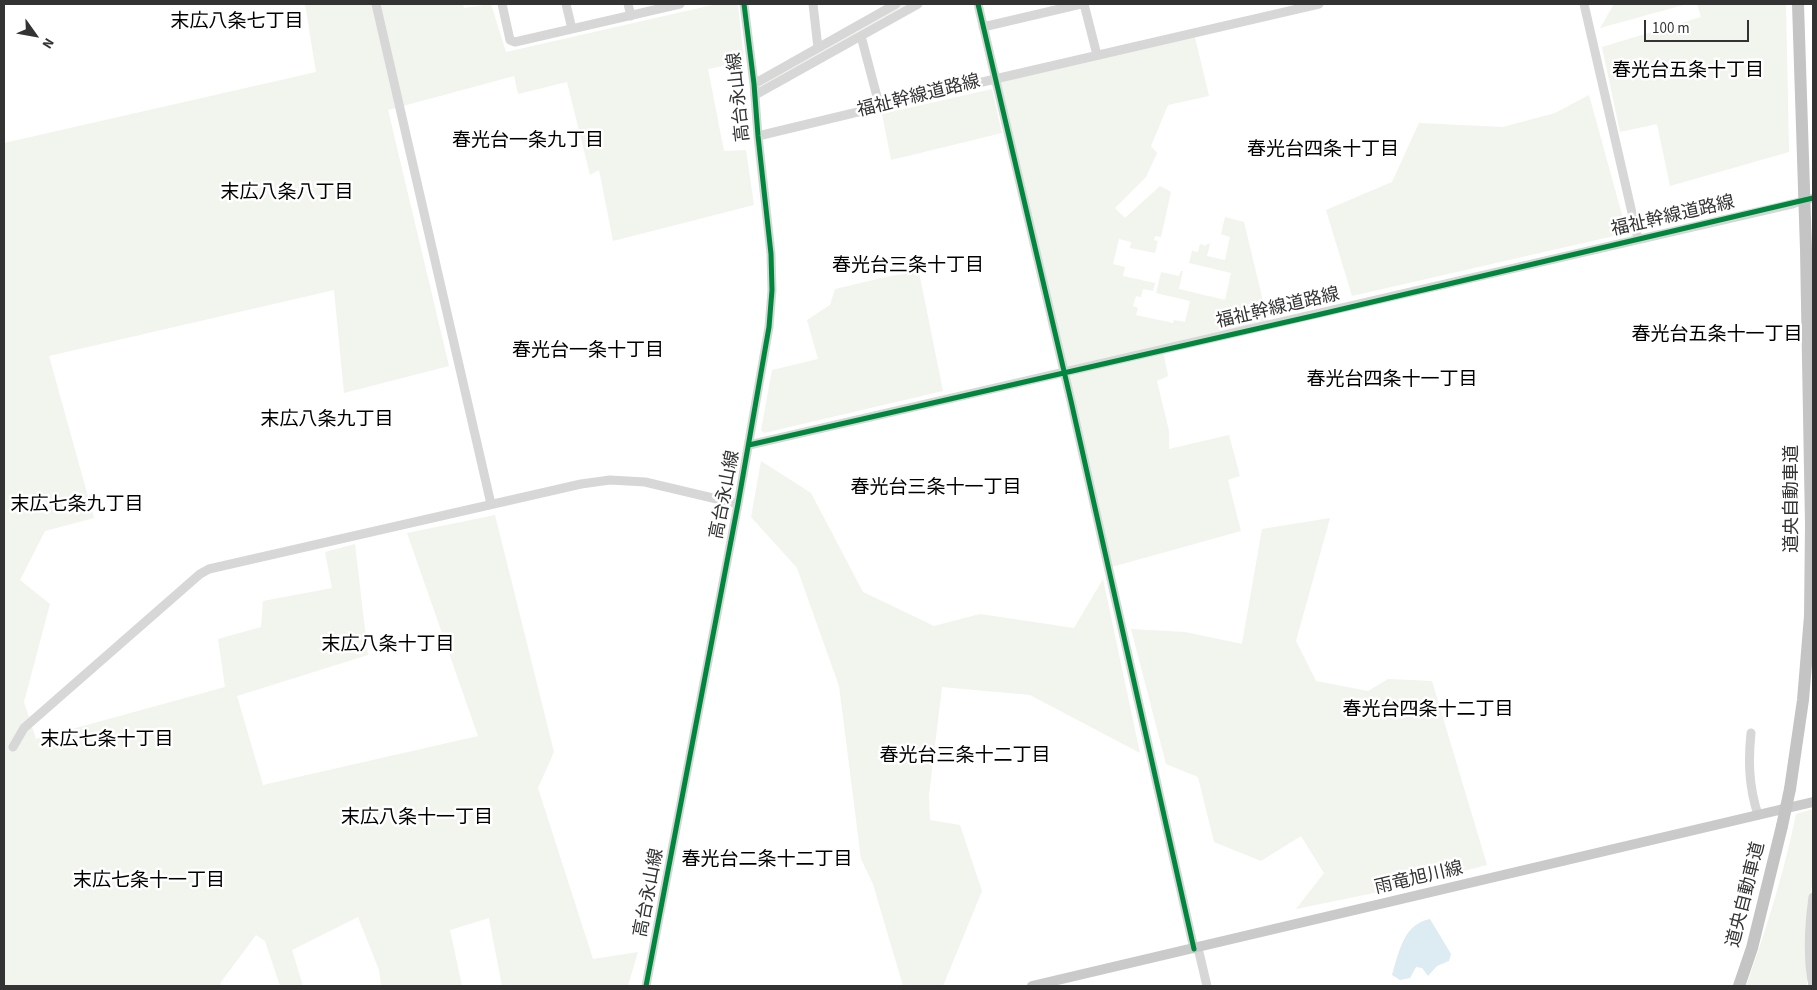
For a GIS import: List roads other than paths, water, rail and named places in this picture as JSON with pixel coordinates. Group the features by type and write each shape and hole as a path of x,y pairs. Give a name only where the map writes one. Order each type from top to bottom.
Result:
{"highway":[{"name":"道央自動車道","path":"1739,986 1752,948 1790,789 1803,700 1810,616 1811,524 1807,288 1798,4"}],"main road":[{"name":"雨竜旭川線","path":"1032,986 1813,802"}],"street":[{"path":"376,4 491,504"},
{"path":"502,4 510,40 515,42 680,4"},
{"path":"566,4 572,29"},
{"path":"628,4 631,16"},
{"name":"高台永山線","path":"646,986 738,504 769,327 772,290 771,254 744,4"},
{"path":"813,4 818,48"},
{"path":"754,84 896,4"},
{"path":"755,95 918,4"},
{"path":"978,4 995,79 1305,5 1319,4"},
{"path":"984,27 1083,4 1096,55"},
{"path":"1584,4 1638,239"},
{"path":"861,36 880,108"},
{"name":"福祉幹線道路線","path":"758,136 995,79 1064,372 1792,204"},
{"path":"749,445 1064,372 1196,948 1207,986"},
{"path":"13,747 24,728 200,574 209,569 581,484 610,480 645,482 738,504"},
{"path":"1751,733 1748,772 1758,815"},
{"path":"1813,897 1809,933 1813,986"}],"tunnel":[{"path":"1792,204 1813,198"}],"district":[{"name":"末広八条七丁目","path":"237,23"},
{"name":"春光台五条十丁目","path":"1688,72"},
{"name":"春光台一条九丁目","path":"528,142"},
{"name":"春光台四条十丁目","path":"1323,151"},
{"name":"末広八条八丁目","path":"287,194"},
{"name":"春光台三条十丁目","path":"908,267"},
{"name":"春光台五条十一丁目","path":"1717,336"},
{"name":"春光台一条十丁目","path":"588,352"},
{"name":"春光台四条十一丁目","path":"1392,381"},
{"name":"末広八条九丁目","path":"327,421"},
{"name":"春光台三条十一丁目","path":"936,489"},
{"name":"末広七条九丁目","path":"77,506"},
{"name":"末広八条十丁目","path":"388,646"},
{"name":"春光台四条十二丁目","path":"1428,711"},
{"name":"末広七条十丁目","path":"107,741"},
{"name":"春光台三条十二丁目","path":"965,757"},
{"name":"末広八条十一丁目","path":"417,819"},
{"name":"春光台二条十二丁目","path":"767,861"},
{"name":"末広七条十一丁目","path":"149,882"}]}
